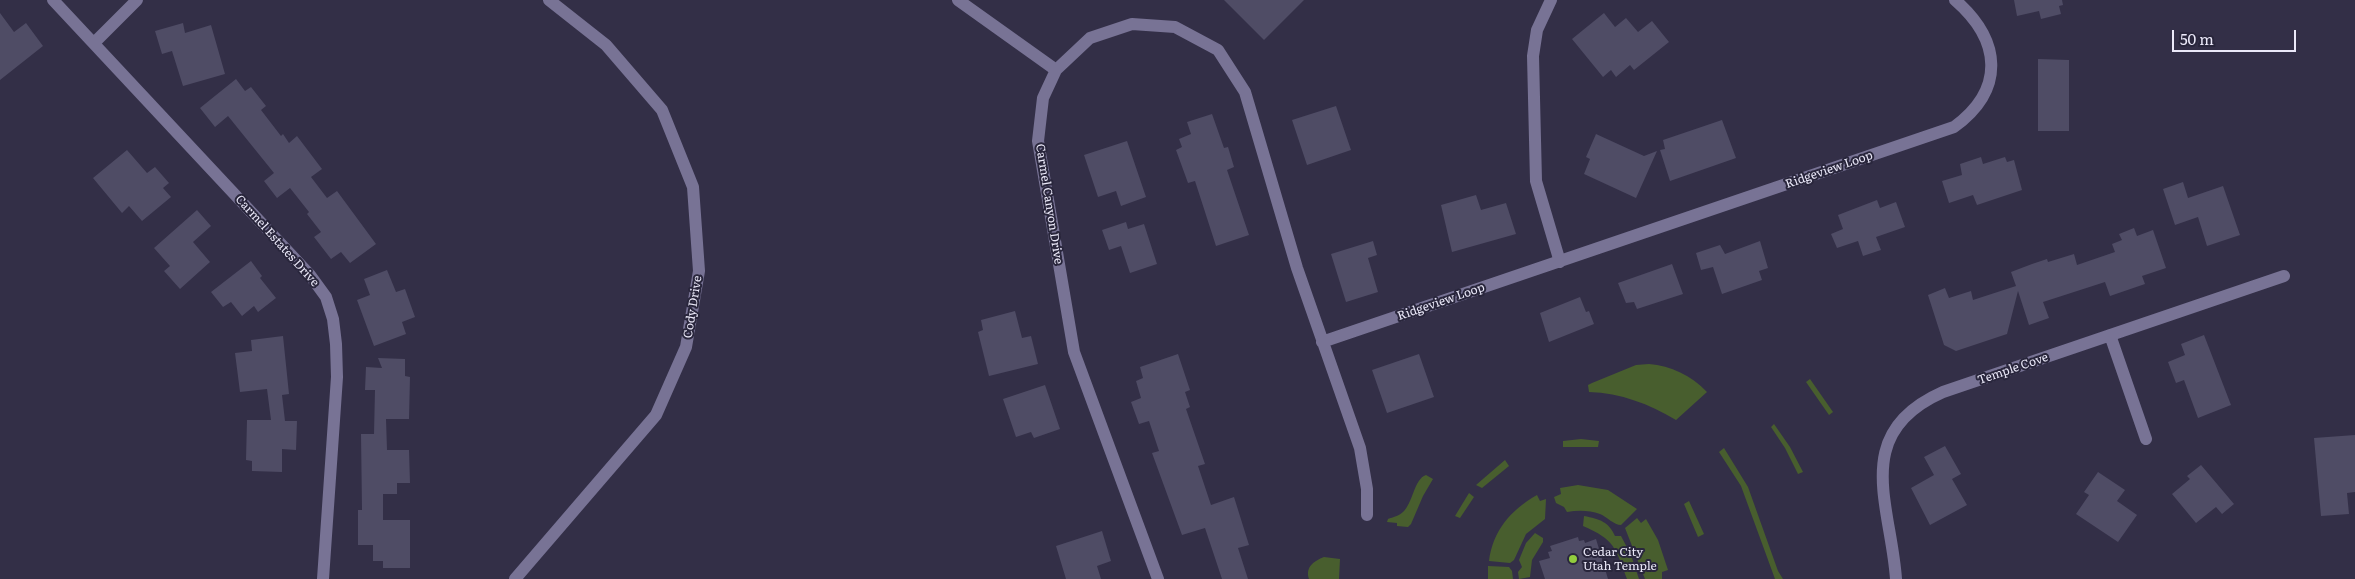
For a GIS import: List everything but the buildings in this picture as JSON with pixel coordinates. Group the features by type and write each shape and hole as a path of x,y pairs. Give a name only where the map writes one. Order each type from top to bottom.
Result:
{"street":[{"name":"Carmel Estates Drive","path":"53,0 310,275 326,296 333,319 337,377 323,579"},
{"path":"94,43 137,0"},
{"name":"Cody Drive","path":"515,579 656,415 686,347 699,271 693,187 662,110 606,45 549,0"},
{"path":"958,0 1056,70"},
{"path":"1551,0 1537,30 1533,56 1536,181 1560,262"},
{"name":"Ridgeview Loop","path":"1322,342 1954,127 1971,115 1982,98 1992,64 1985,35 1977,21 1955,0"},
{"name":"Carmel Canyon Drive","path":"1158,579 1074,352 1038,142 1043,98 1056,70 1090,38 1132,24 1175,27 1218,50 1245,92 1297,268 1360,448 1367,489 1366,515"},
{"name":"Temple Cove","path":"1896,579 1882,479 1887,449 1902,422 1921,404 1943,392 2284,276"},
{"path":"2110,335 2146,440"}],"green space":[{"path":"1649,364 1680,372 1707,392 1676,420 1634,400 1589,392 1588,385 1592,383 1636,365"},
{"path":"1810,379 1833,412 1829,415 1806,382"},
{"path":"1774,424 1790,447 1803,472 1798,474 1785,448 1771,427"},
{"path":"1581,439 1599,441 1598,447 1563,447 1563,441"},
{"path":"1724,448 1748,487 1778,571 1783,579 1775,579 1741,486 1719,452"},
{"path":"1505,460 1509,466 1482,488 1476,485"},
{"path":"1426,475 1433,479 1423,496 1411,524 1408,527 1397,526 1397,523 1387,522 1388,519 1403,512 1419,481"},
{"path":"1578,485 1608,490 1637,509 1621,525 1596,513 1584,511 1567,512 1564,507 1556,503 1554,497 1561,494 1560,488"},
{"path":"1469,493 1474,497 1460,518 1455,516"},
{"path":"1537,495 1540,501 1546,499 1545,519 1526,534 1514,560 1510,563 1489,561 1499,530 1511,514"},
{"path":"1689,501 1704,534 1698,537 1684,504"},
{"path":"1584,516 1595,518 1607,524 1615,536 1621,536 1631,555 1639,579 1627,579 1620,559 1608,540 1583,526"},
{"path":"1637,518 1641,523 1646,519 1658,540 1668,570 1662,572 1662,579 1645,579 1625,528"},
{"path":"1535,533 1543,538 1543,542 1532,560 1530,577 1519,579 1518,572 1522,567 1519,560 1526,543"},
{"path":"1324,557 1340,559 1339,579 1309,579 1308,571 1311,565"},
{"path":"1488,566 1509,567 1512,571 1513,579 1488,579"}],"place":[{"name":"Cedar City Utah Temple","path":"1573,559"}]}
